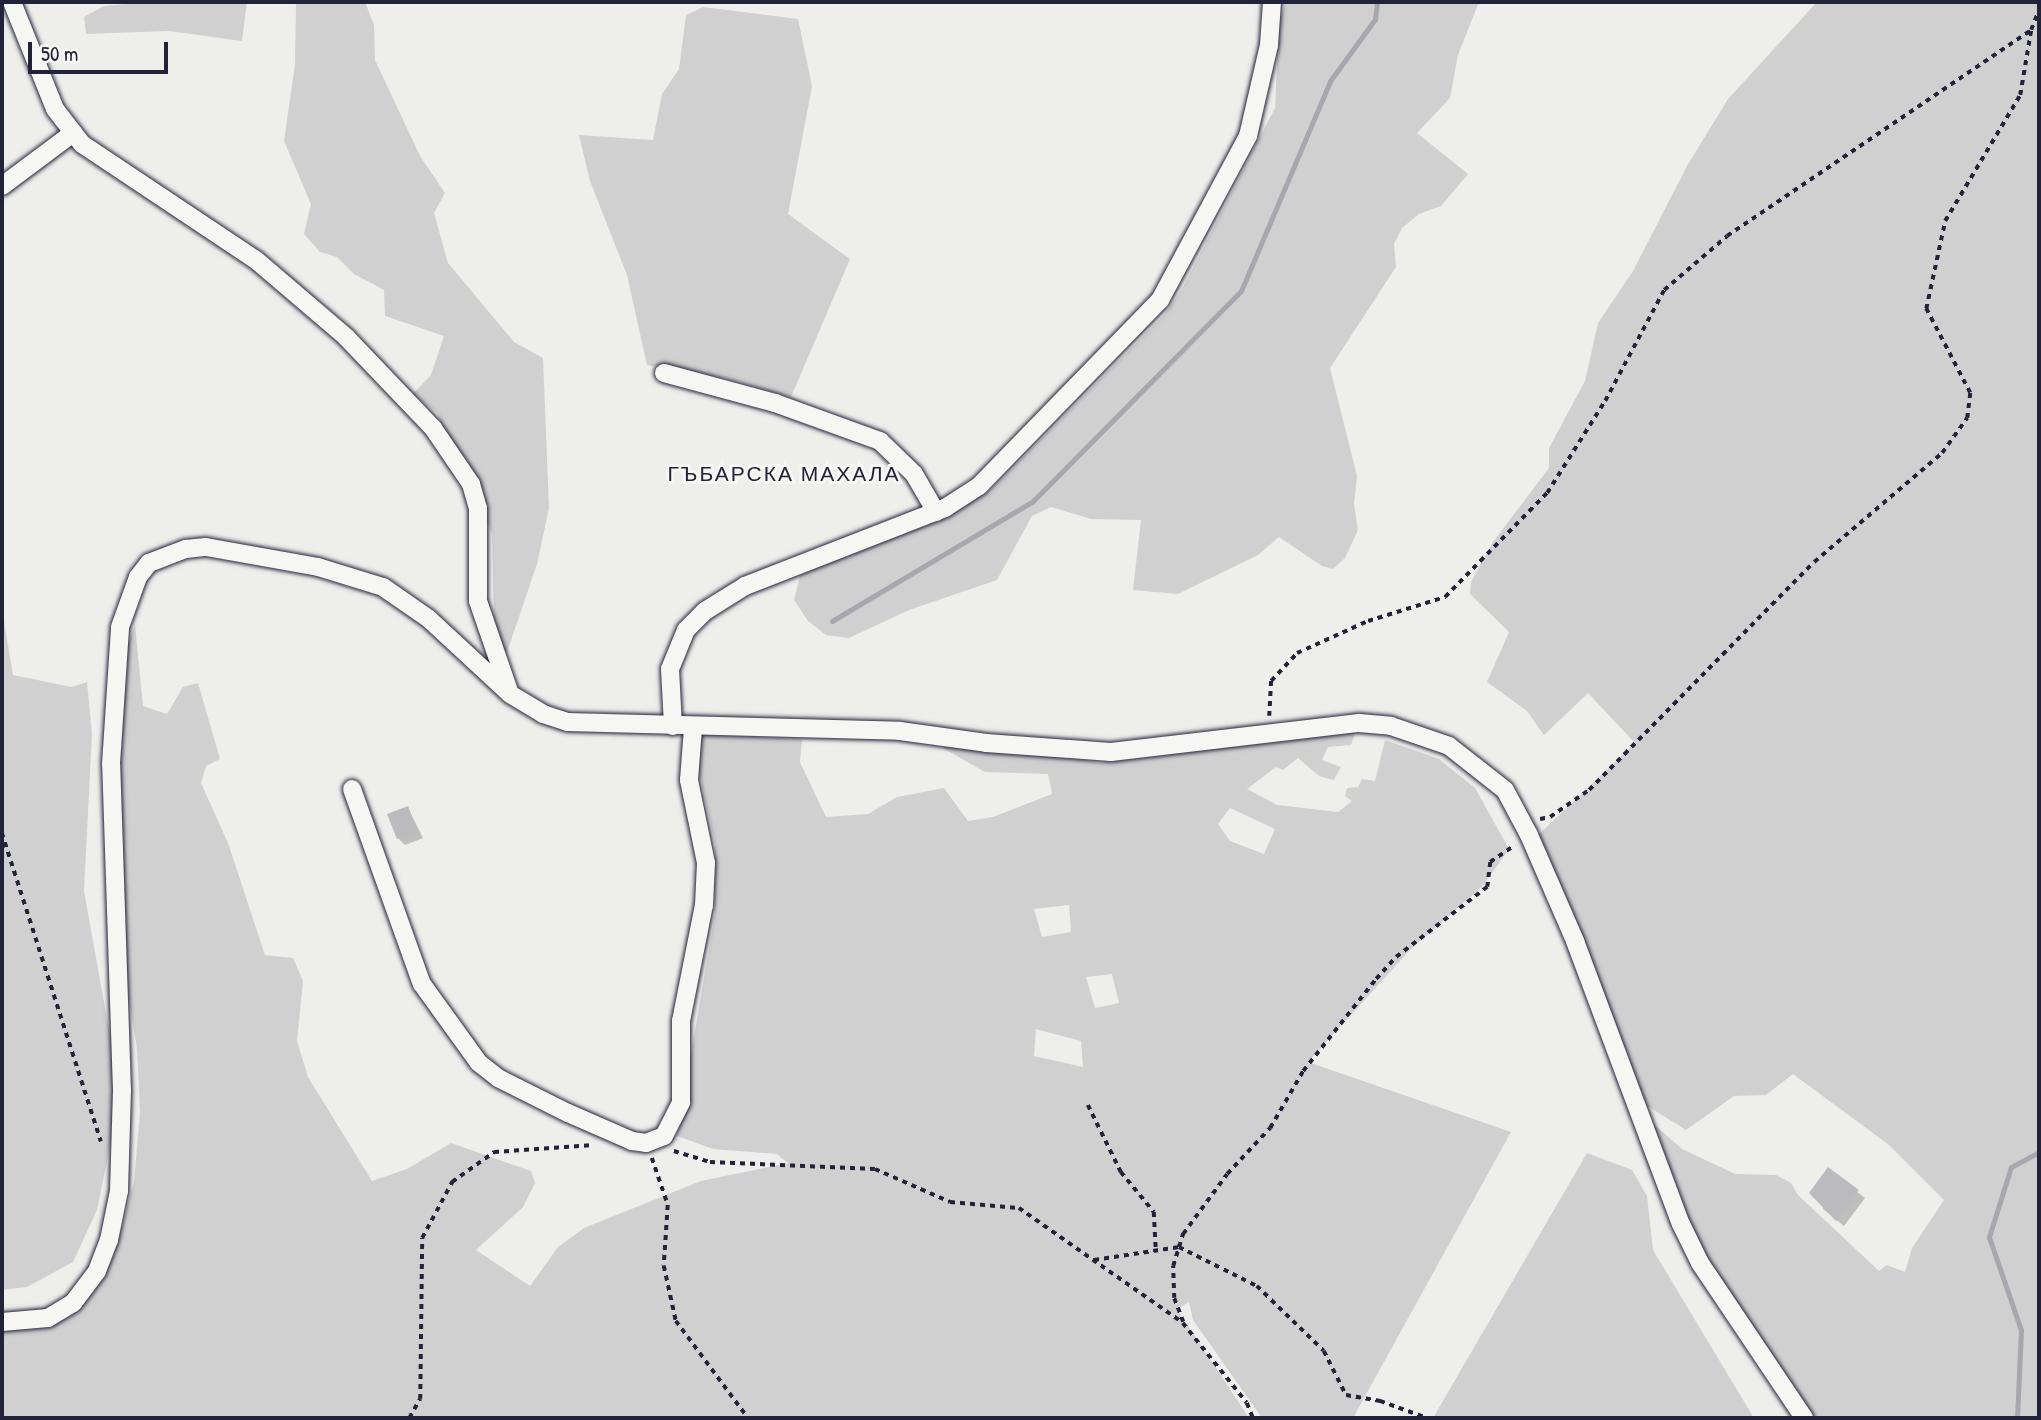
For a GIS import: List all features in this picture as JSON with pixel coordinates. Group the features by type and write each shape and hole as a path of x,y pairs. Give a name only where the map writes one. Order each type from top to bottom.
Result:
{"street":[{"path":"12,2 55,109 74,134 110,166 256,260 346,337 433,428 471,484 478,508 478,601 510,694"},
{"path":"673,726 670,669 686,630 705,611 745,586 936,512 979,486 1160,300 1248,136 1269,45 1272,2"},
{"path":"2,186 74,134"},
{"path":"664,373 775,403 880,441 914,474 936,512"},
{"path":"2,1322 48,1318 74,1303 97,1271 109,1240 120,1191 122,1091 111,765 120,627 138,577 149,563 186,548 206,547 318,567 383,587 429,619 510,694 543,714 567,722 693,728 900,731 986,743 1111,752 1359,723 1391,726 1430,739 1480,767 1504,790 1525,828 1575,941 1681,1224 1700,1263 1804,1418"},
{"path":"352,789 422,984 479,1063 498,1078 568,1113 632,1142 646,1143 664,1136 681,1102 681,1021 704,905 706,863 689,780 693,728"}],"path":[{"path":"1183,1323 1174,1298 1173,1266 1183,1234 1227,1174 1270,1128 1303,1071 1376,979 1396,957 1487,887 1490,862 1525,828 1550,817 1589,790 1814,562 1942,453 1967,418 1970,393 1926,309 1945,222 2020,95 2031,30 2039,9"},
{"path":"1267,735 1271,681 1297,653 1368,621 1445,597 1547,493 1605,401 1664,290 1727,236 2031,30"},
{"path":"2,833 101,1137 101,1150"},
{"path":"1088,1105 1121,1172 1154,1212 1156,1251"},
{"path":"646,1143 710,1162 875,1168 950,1202 1019,1208 1183,1323 1247,1403 1253,1418"},
{"path":"646,1143 668,1205 664,1266 676,1321 748,1418"},
{"path":"409,1418 420,1399 422,1238 452,1182 494,1152 605,1144"},
{"path":"1094,1260 1179,1247 1257,1286 1324,1351 1346,1395 1380,1401 1427,1418"}],"shaded area":[{"path":"147,2 247,2 242,41 169,31 86,34 84,17 104,6"},
{"path":"296,2 365,2 374,25 375,60 420,156 445,193 434,213 448,263 514,342 543,358 549,508 537,564 505,658 494,628 492,534 437,413 413,394 431,375 444,336 385,316 384,290 354,274 337,257 320,252 304,234 311,204 284,141 295,64"},
{"path":"1286,2 1479,2 1458,55 1450,98 1417,133 1468,174 1441,206 1419,214 1402,228 1394,244 1396,267 1330,368 1357,476 1354,504 1358,530 1345,558 1333,569 1322,566 1279,537 1258,555 1178,594 1133,590 1141,520 1091,519 1051,507 1032,516 997,580 909,610 849,638 826,635 808,621 794,600 800,576 813,565 990,491 1164,315 1181,291 1275,108 1279,22"},
{"path":"1817,2 2039,2 2039,1418 1811,1418 1696,1248 1638,1110 1682,1149 1735,1174 1776,1175 1791,1183 1798,1195 1879,1271 1887,1265 1905,1272 1912,1248 1944,1200 1889,1145 1793,1074 1766,1095 1734,1096 1686,1130 1633,1097 1534,839 1635,743 1588,693 1544,735 1527,711 1487,682 1509,632 1470,594 1471,582 1493,542 1549,468 1549,448 1585,381 1598,323 1633,271 1687,166 1728,99"},
{"path":"703,7 798,19 812,86 788,214 850,259 791,397 725,378 647,365 627,275 590,181 579,135 653,140 662,94 679,69 686,15"},
{"path":"2,609 13,675 72,687 87,682 92,734 84,891 113,1052 113,1132 97,1210 73,1262 27,1287 2,1290"},
{"path":"135,625 143,706 167,714 183,687 198,683 220,759 206,766 201,783 228,843 265,955 293,958 303,981 297,1041 308,1077 372,1181 407,1169 451,1143 531,1171 535,1183 523,1207 476,1250 530,1286 558,1247 584,1228 701,1181 788,1163 777,1154 713,1149 677,1136 715,914 715,844 691,734 802,739 800,762 826,817 868,814 897,797 944,788 968,821 993,817 1052,794 1048,774 985,772 941,747 1039,751 1099,763 1350,732 1355,733 1351,745 1328,747 1322,760 1341,767 1334,780 1319,776 1298,758 1283,770 1276,767 1247,789 1277,805 1338,812 1352,801 1345,796 1347,788 1358,787 1362,779 1375,781 1385,740 1439,759 1475,788 1509,849 1482,887 1411,949 1308,1062 1511,1132 1353,1418 1262,1418 1193,1320 1189,1302 1177,1309 1249,1418 2,1418 2,1327 88,1295 119,1238 134,1182 140,1112 137,1048 115,914 122,659","holes":["1230,808 1275,829 1264,854 1230,841 1218,824","1069,905 1071,932 1042,937 1034,909","1112,974 1119,1003 1095,1008 1086,977","1036,1029 1081,1041 1083,1067 1034,1056"]},
{"path":"1587,1153 1632,1170 1647,1196 1653,1250 1754,1418 1433,1418"}],"building":[{"path":"408,806 417,831 397,839 387,814"},
{"path":"1828,1167 1859,1190 1836,1221 1809,1193"}],"waterway":[{"path":"832,621 1032,502 1241,291 1330,81 1375,19 1377,2"},
{"path":"2017,1418 2021,1330 1989,1237 2011,1167 2039,1152"}],"district":[{"name":"ГЪБАРСКА МАХАЛА","path":"784,474"}]}
